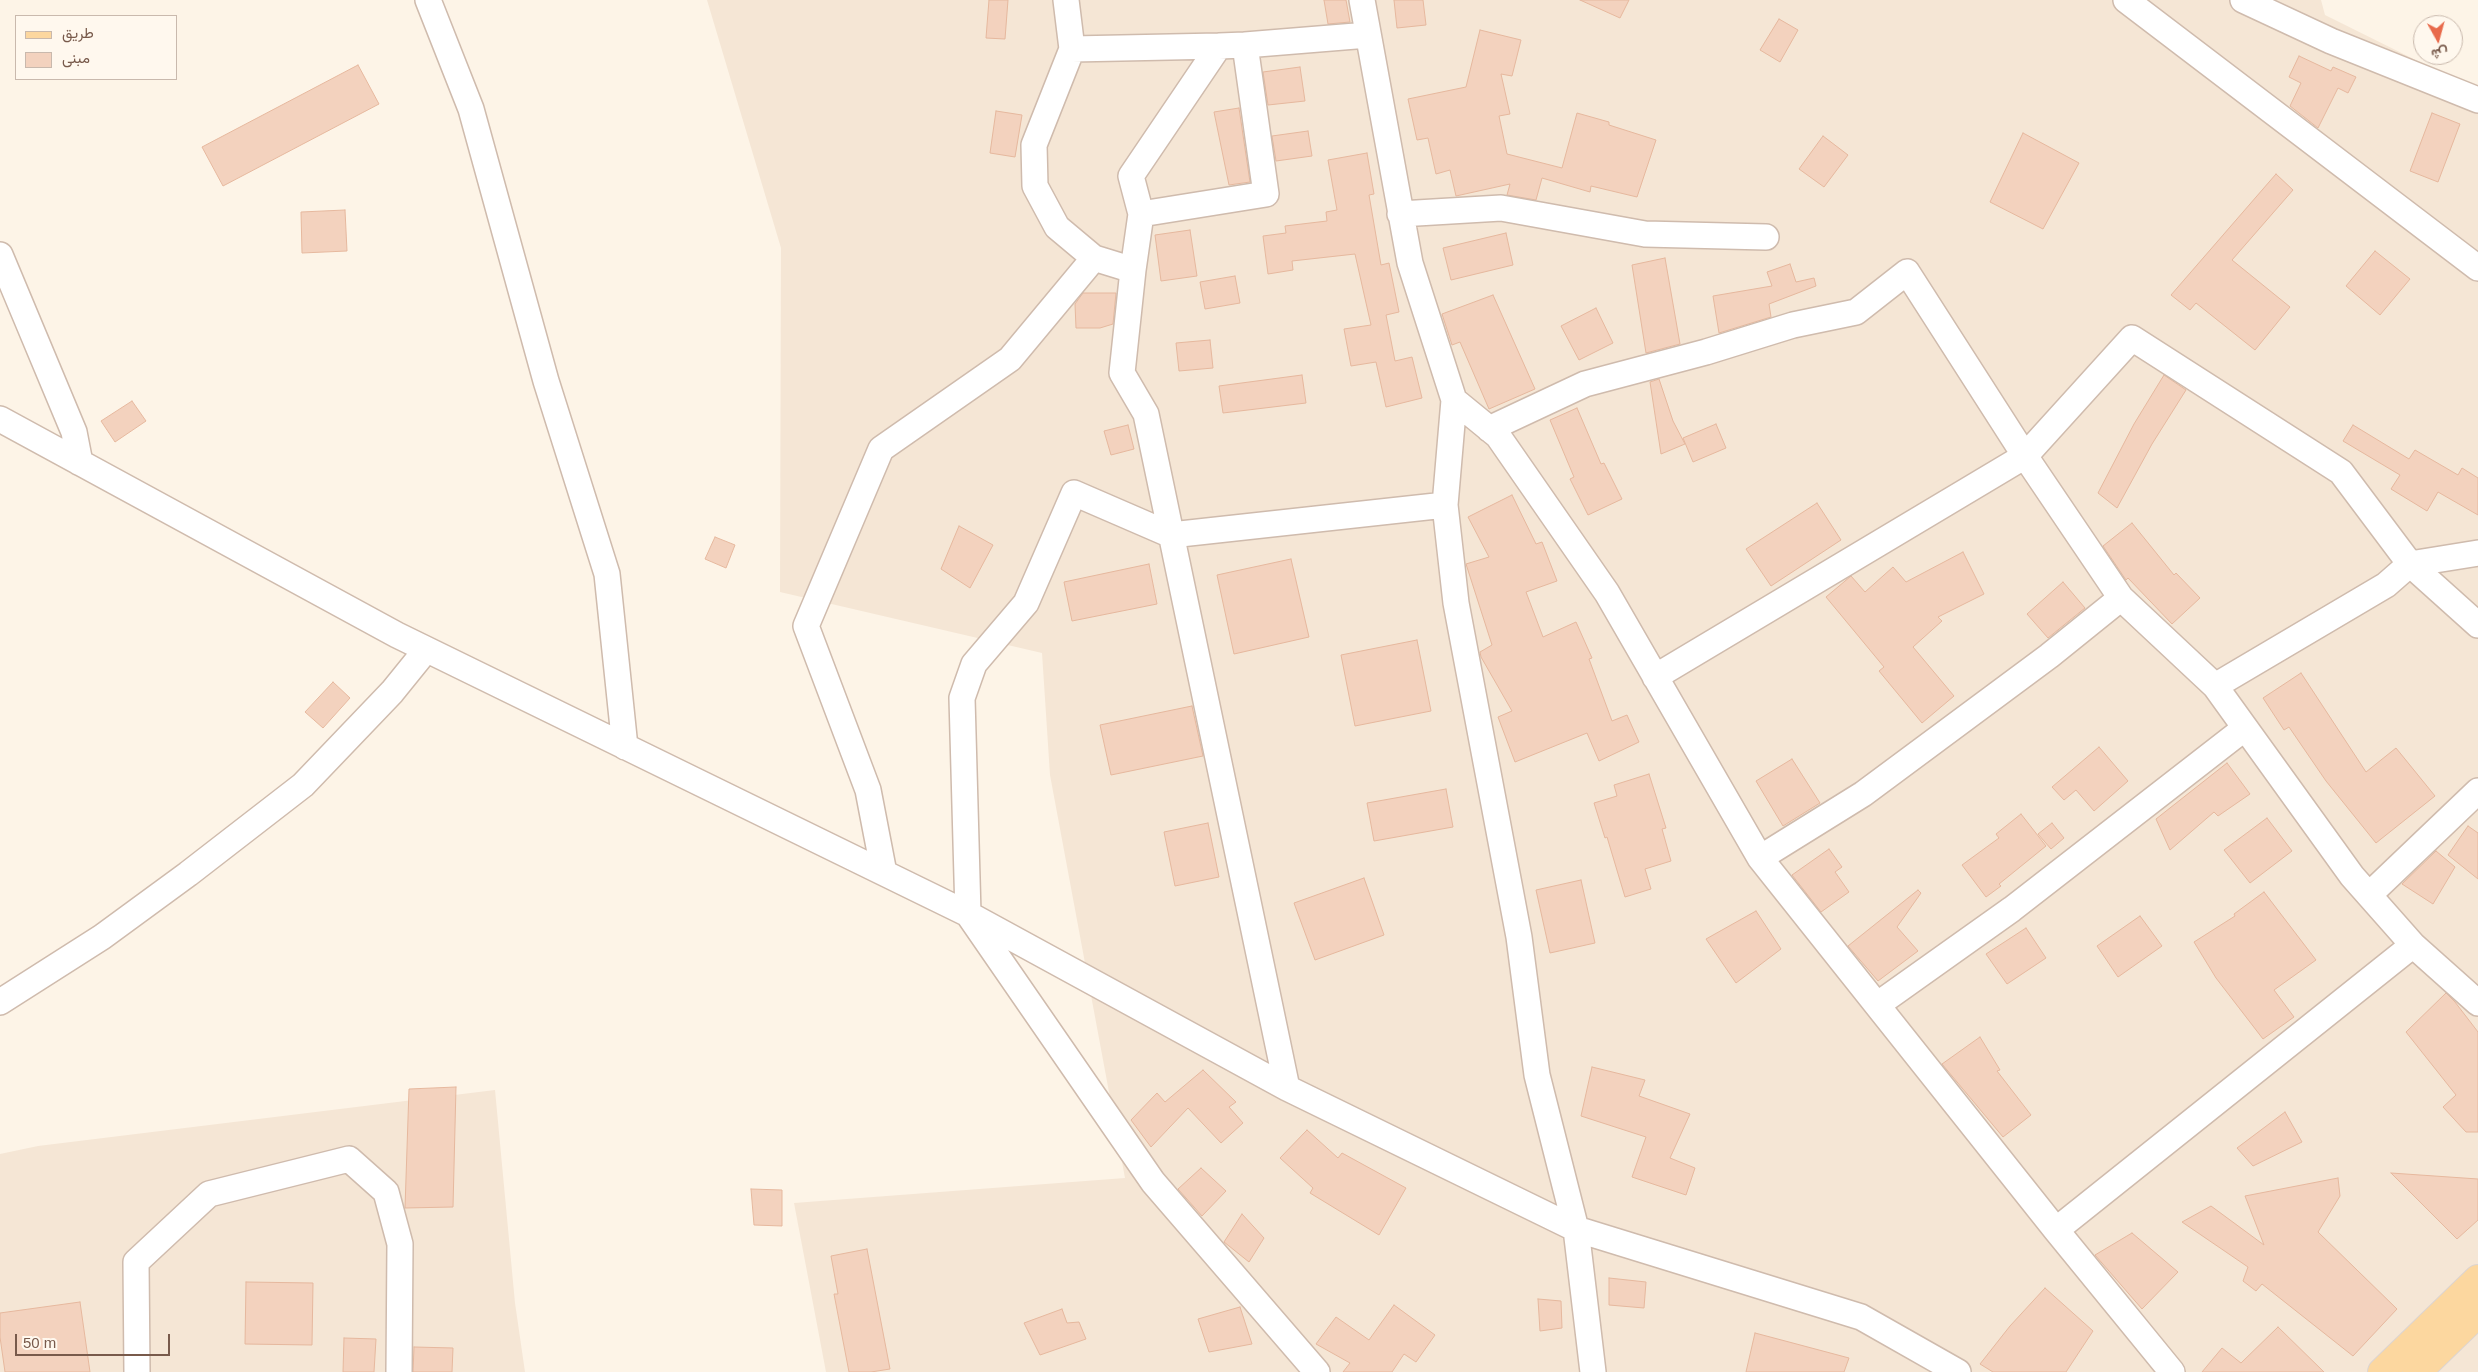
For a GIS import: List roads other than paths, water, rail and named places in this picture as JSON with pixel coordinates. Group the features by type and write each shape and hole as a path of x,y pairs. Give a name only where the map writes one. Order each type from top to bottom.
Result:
{"main road":[{"path":"2382,1372 2478,1279"},
{"path":"2417,1372 2475,1321"}],"street":[{"path":"428,0 471,109 546,381 607,574 625,746"},
{"path":"1066,0 1072,50 1034,145 1035,186 1057,227 1094,258 1133,270"},
{"path":"1362,0 1410,263 1454,400 1445,505 1456,603 1519,937 1537,1075 1576,1229 1593,1372"},
{"path":"2126,0 2478,268"},
{"path":"2243,0 2331,41 2478,100"},
{"path":"1072,50 1219,46 1368,35"},
{"path":"1141,214 1266,194 1245,44"},
{"path":"1219,46 1130,176 1141,214 1122,373 1146,414 1287,1088"},
{"path":"1400,214 1501,208 1645,234 1766,237"},
{"path":"0,255 74,432 80,463"},
{"path":"884,873 868,790 806,626 882,449 1010,359 1094,258"},
{"path":"1489,429 1584,384 1706,352 1793,325 1856,312 1907,272 2025,456 2121,598 2215,686 2352,876 2413,945 2478,1003"},
{"path":"1655,678 2025,456 2132,338 2341,472 2410,564 2478,625"},
{"path":"1454,400 1498,436 1607,593 1760,858 2056,1230 2172,1372"},
{"path":"0,419 426,650 968,914 1287,1088 1576,1229 1862,1317 1958,1372"},
{"path":"1317,1372 1153,1182 968,914 962,698 974,664 1026,603 1074,493 1171,535 1445,505"},
{"path":"2215,686 2386,585 2410,564 2478,553"},
{"path":"1760,858 1863,794 2049,656 2121,598"},
{"path":"0,1002 102,937 188,874 302,785 392,692 426,650"},
{"path":"1877,1005 2012,909 2245,728"},
{"path":"2369,895 2478,791"},
{"path":"2056,1230 2413,945"},
{"path":"137,1372 136,1262 209,1194 349,1160 386,1192 400,1244 399,1372"}]}
